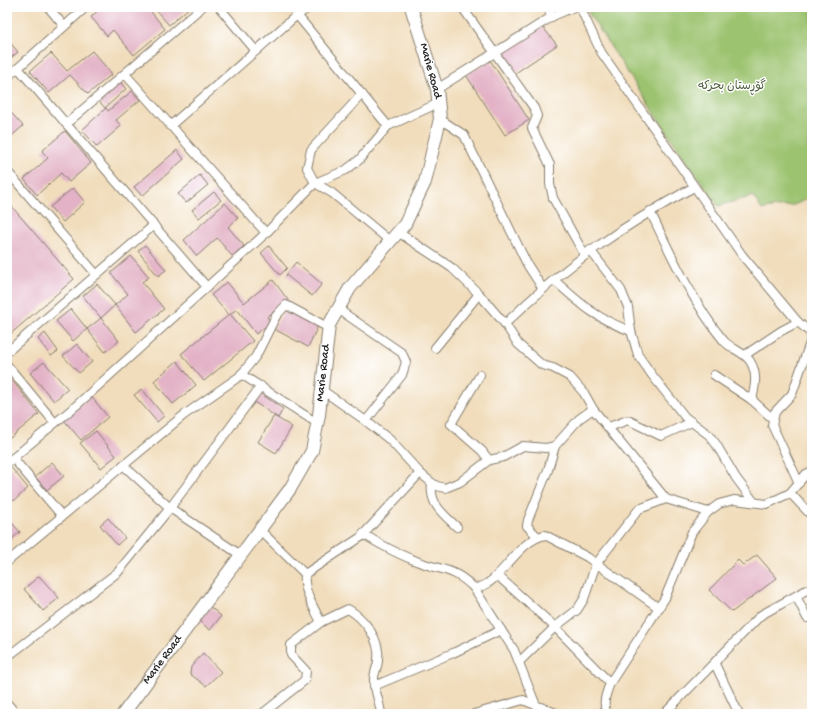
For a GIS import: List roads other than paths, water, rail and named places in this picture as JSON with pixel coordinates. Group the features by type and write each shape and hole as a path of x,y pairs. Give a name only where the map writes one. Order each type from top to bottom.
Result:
{"main road":[{"name":"Marie Road","path":"123,714 261,531 290,489 312,451 322,390 329,328 350,288 405,224 425,182 440,119 439,103 437,89 411,7"}],"street":[{"path":"48,7 64,26"},
{"path":"7,77 86,7"},
{"path":"66,124 202,7"},
{"path":"219,7 256,51"},
{"path":"170,126 297,15 310,7"},
{"path":"462,7 534,108 536,116 532,128 550,165 550,184 553,198 587,252 621,290 628,307 631,331 638,355 685,417 716,444 736,478 754,502"},
{"path":"546,7 554,16"},
{"path":"437,89 554,16 574,7"},
{"path":"580,7 601,52 742,255 798,322 812,334"},
{"path":"297,15 388,126"},
{"path":"18,68 206,287"},
{"path":"125,74 266,233"},
{"path":"362,94 311,150 307,168 315,182 394,236 452,268 479,294 505,324 518,344 542,365 553,368 570,377 584,393 593,409 609,426 666,498 708,512"},
{"path":"62,516 10,461 55,423 266,233 315,182 346,170 359,160 388,126 439,103"},
{"path":"440,119 464,135 527,264 543,289"},
{"path":"8,175 96,274"},
{"path":"505,324 543,289 587,252 650,211 694,187"},
{"path":"650,211 665,244 701,306 725,342 746,355 754,370 756,381 752,400"},
{"path":"7,352 154,225"},
{"path":"554,280 590,312 609,323 631,331"},
{"path":"435,348 479,294"},
{"path":"7,562 184,415 241,374 256,356 276,316 286,305 329,328"},
{"path":"338,309 402,353 406,362 402,375 366,421"},
{"path":"746,355 781,331 798,322"},
{"path":"799,483 772,425 775,412 792,394 812,337"},
{"path":"7,365 55,423"},
{"path":"241,374 317,423"},
{"path":"480,375 451,424 482,451 489,460"},
{"path":"714,375 752,400 773,420"},
{"path":"7,657 118,572 170,508 260,386"},
{"path":"322,390 390,440 420,473 432,483 445,488 460,482 489,460 503,457 524,446 546,448 555,446"},
{"path":"538,537 527,526 528,520 548,470 555,446 579,419 593,409"},
{"path":"609,426 628,420 661,436 669,434 692,422"},
{"path":"123,465 170,508 242,556"},
{"path":"608,714 605,708 605,697 610,683 665,598 692,532 708,512 719,504 734,500 767,504 790,493 806,474 812,471"},
{"path":"321,622 309,600 304,583 305,574 363,534 420,473"},
{"path":"432,483 430,493 435,503 457,527"},
{"path":"790,493 812,516"},
{"path":"519,662 555,627 577,610 584,599 596,564 639,509 666,498"},
{"path":"261,531 305,574"},
{"path":"363,534 387,548 418,562 462,576 474,588 514,650 535,703"},
{"path":"474,588 480,587 498,576 508,561 538,537 545,536 596,564 659,608"},
{"path":"498,576 555,627 610,683"},
{"path":"664,714 715,664 761,615 812,587"},
{"path":"796,596 807,618"},
{"path":"262,714 305,680 306,671 291,655 290,645 321,622 348,610 358,615 376,643 379,659 374,679 374,686 381,714"},
{"path":"374,686 453,653 500,630"},
{"path":"715,664 739,714"},
{"path":"474,714 523,700 535,703 558,714"},
{"path":"7,703 16,714"}],"park label":[{"name":"گۆڕستان بحركه‌","path":"732,87"}]}
